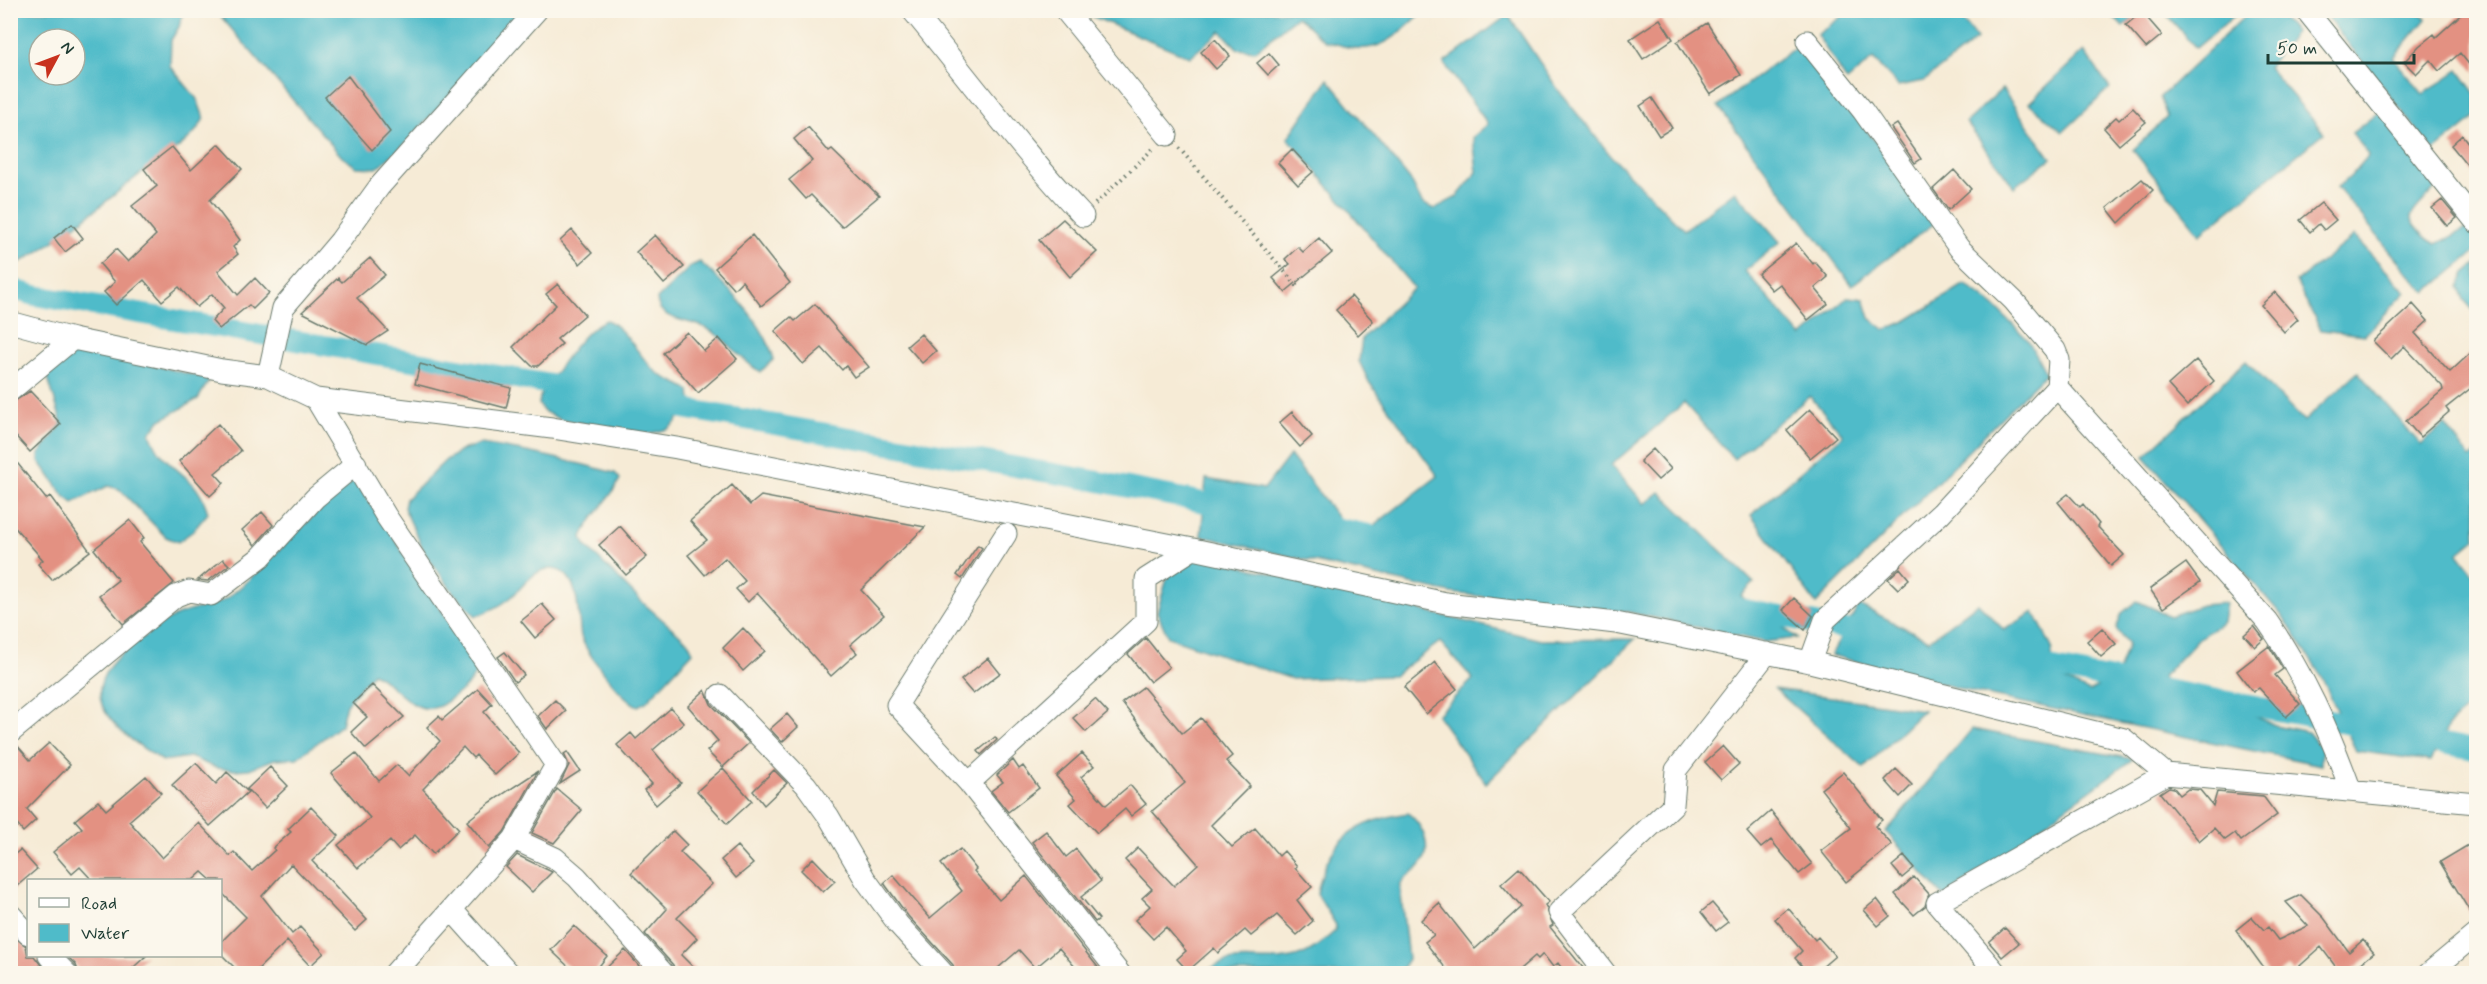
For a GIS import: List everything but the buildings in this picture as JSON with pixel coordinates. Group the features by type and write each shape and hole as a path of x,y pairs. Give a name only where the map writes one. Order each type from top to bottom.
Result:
{"street":[{"path":"269,369 282,308 340,241 379,187 537,10"},
{"path":"912,10 1008,127 1034,163 1083,216"},
{"path":"1065,10 1167,135"},
{"path":"2306,10 2476,222"},
{"path":"1807,41 1875,128 1959,248 2014,301 2055,350 2059,360 2058,387 1941,513 1825,620 1810,662"},
{"path":"10,322 73,339 222,370 269,369 316,399 552,428 677,448 1193,549 1446,603 1616,623 1810,662 2124,739 2166,774 2476,803"},
{"path":"10,391 73,339"},
{"path":"2058,387 2267,621 2290,655 2311,693 2330,732 2351,791"},
{"path":"316,399 386,516 556,765 514,839 394,974"},
{"path":"10,733 176,596 189,591 211,595 224,587 261,557 315,498 356,464"},
{"path":"1006,534 897,705 969,783 1120,974"},
{"path":"969,783 1146,621 1146,579 1193,549"},
{"path":"1606,974 1559,912 1673,805 1676,770 1767,653"},
{"path":"720,695 806,785 829,817 865,879 898,924 944,974"},
{"path":"1997,974 1937,903 2166,774"},
{"path":"514,839 555,858 578,877 664,974"},
{"path":"452,910 509,974"},
{"path":"10,914 27,933"},
{"path":"2428,974 2476,936"},
{"path":"50,957 67,974"}],"path":[{"path":"1083,216 1167,135 1298,286"}],"water":[{"path":"1968,10 1961,18 1977,39 1924,81 1898,86 1873,59 1847,81 1817,35 1849,11"},
{"path":"11,11 183,11 179,27 171,40 170,66 197,99 204,118 199,127 175,150 139,175 76,225 11,267"},
{"path":"216,11 528,11 403,146 377,168 357,167 342,157"},
{"path":"1084,11 1424,11 1388,41 1368,48 1343,46 1325,41 1296,17 1255,51 1238,49 1221,31 1190,57 1091,16"},
{"path":"2108,11 2142,11 2123,27"},
{"path":"2163,11 2240,11 2196,48"},
{"path":"2276,11 2295,32 2268,67 2324,133 2200,234 2133,150 2167,117 2160,97 2245,16"},
{"path":"2322,11 2418,11 2426,19 2393,58 2423,94 2458,70 2476,95 2476,117 2434,151"},
{"path":"1508,15 1559,91 1611,156 1684,230 1735,191 1780,242 1745,271 1802,337 1848,297 1864,299 1870,318 1885,330 1908,320 1965,284 1994,306 2028,340 2046,373 1816,604 1751,515 1843,435 1810,396 1734,459 1684,403 1611,465 1645,504 1660,492 1754,583 1741,596 1797,638 1765,642 1629,612 1451,593 1201,536 1206,479 1264,489 1290,455 1355,540 1438,476 1369,382 1359,361 1362,338 1414,288 1288,138 1328,79 1411,181 1422,203 1434,209 1457,197 1477,172 1473,137 1488,124 1444,63"},
{"path":"1801,43 1936,222 1852,285 1718,106"},
{"path":"2084,51 2110,88 2063,132 2029,103"},
{"path":"2002,89 2051,158 2014,187 1966,122"},
{"path":"2380,111 2439,184 2416,208 2411,217 2418,229 2425,237 2437,244 2466,229 2476,236 2476,251 2427,292 2419,286 2337,187 2350,177 2369,155 2352,133"},
{"path":"2354,236 2406,292 2365,335 2321,330 2296,282"},
{"path":"700,262 744,306 762,331 774,359 760,372 710,330 667,315 659,306 657,299 691,266"},
{"path":"2476,264 2476,313 2464,300 2459,287 2465,273"},
{"path":"607,320 626,336 653,369 690,391 691,401 668,429 648,434 561,420 543,411 539,404 540,397 579,341 598,324"},
{"path":"84,348 210,379 198,399 159,421 150,433 161,454 200,493 208,513 193,531 178,542 166,537 119,489 108,486 73,503 65,497 39,461 39,454 62,424 47,375 62,358"},
{"path":"2246,361 2304,421 2358,372 2421,445 2445,424 2470,458 2476,453 2476,538 2458,553 2476,577 2476,699 2448,726 2431,761 2356,751 2321,676 2284,618 2144,456"},
{"path":"481,444 582,464 615,473 620,479 586,529 582,537 585,545 642,602 688,642 693,652 646,702 638,706 631,702 614,685 589,653 581,636 576,594 567,576 559,570 548,569 536,573 505,602 476,616 453,592 425,553 404,508 406,499 446,460 464,449"},
{"path":"355,480 478,665 468,685 442,705 419,707 373,673 346,704 341,725 297,758 275,759 249,769 216,768 190,757 163,761 124,734 102,705 100,690 105,674 118,657 170,619 227,598 338,493"},
{"path":"1193,554 1541,640 1635,639 1486,783 1437,715 1473,679 1440,642 1393,676 1292,679 1168,637 1157,612 1168,575"},
{"path":"2137,601 2170,616 2202,605 2226,603 2223,622 2199,638 2162,677 2188,696 2238,709 2275,725 2308,732 2322,749 2321,765 1977,693 1831,655 1859,605 1929,640 1978,603 2004,630 2034,612 2052,648 2052,675 2090,692 2117,675 2128,644 2116,629 2122,613"},
{"path":"1775,689 1923,710 1864,768"},
{"path":"1972,729 2133,759 1944,897 1886,832"},
{"path":"1408,813 1423,832 1426,848 1422,863 1400,886 1408,959 1399,973 1204,973 1216,966 1237,960 1279,960 1297,956 1320,944 1335,931 1336,925 1317,894 1328,860 1336,847 1359,828"}],"waterway":[{"path":"10,288 32,295 577,389"},
{"path":"658,404 1091,480 1232,508"},
{"path":"1322,525 1391,539"},
{"path":"1737,608 1874,635"},
{"path":"2025,663 2369,728"},
{"path":"2411,737 2476,750"}]}
